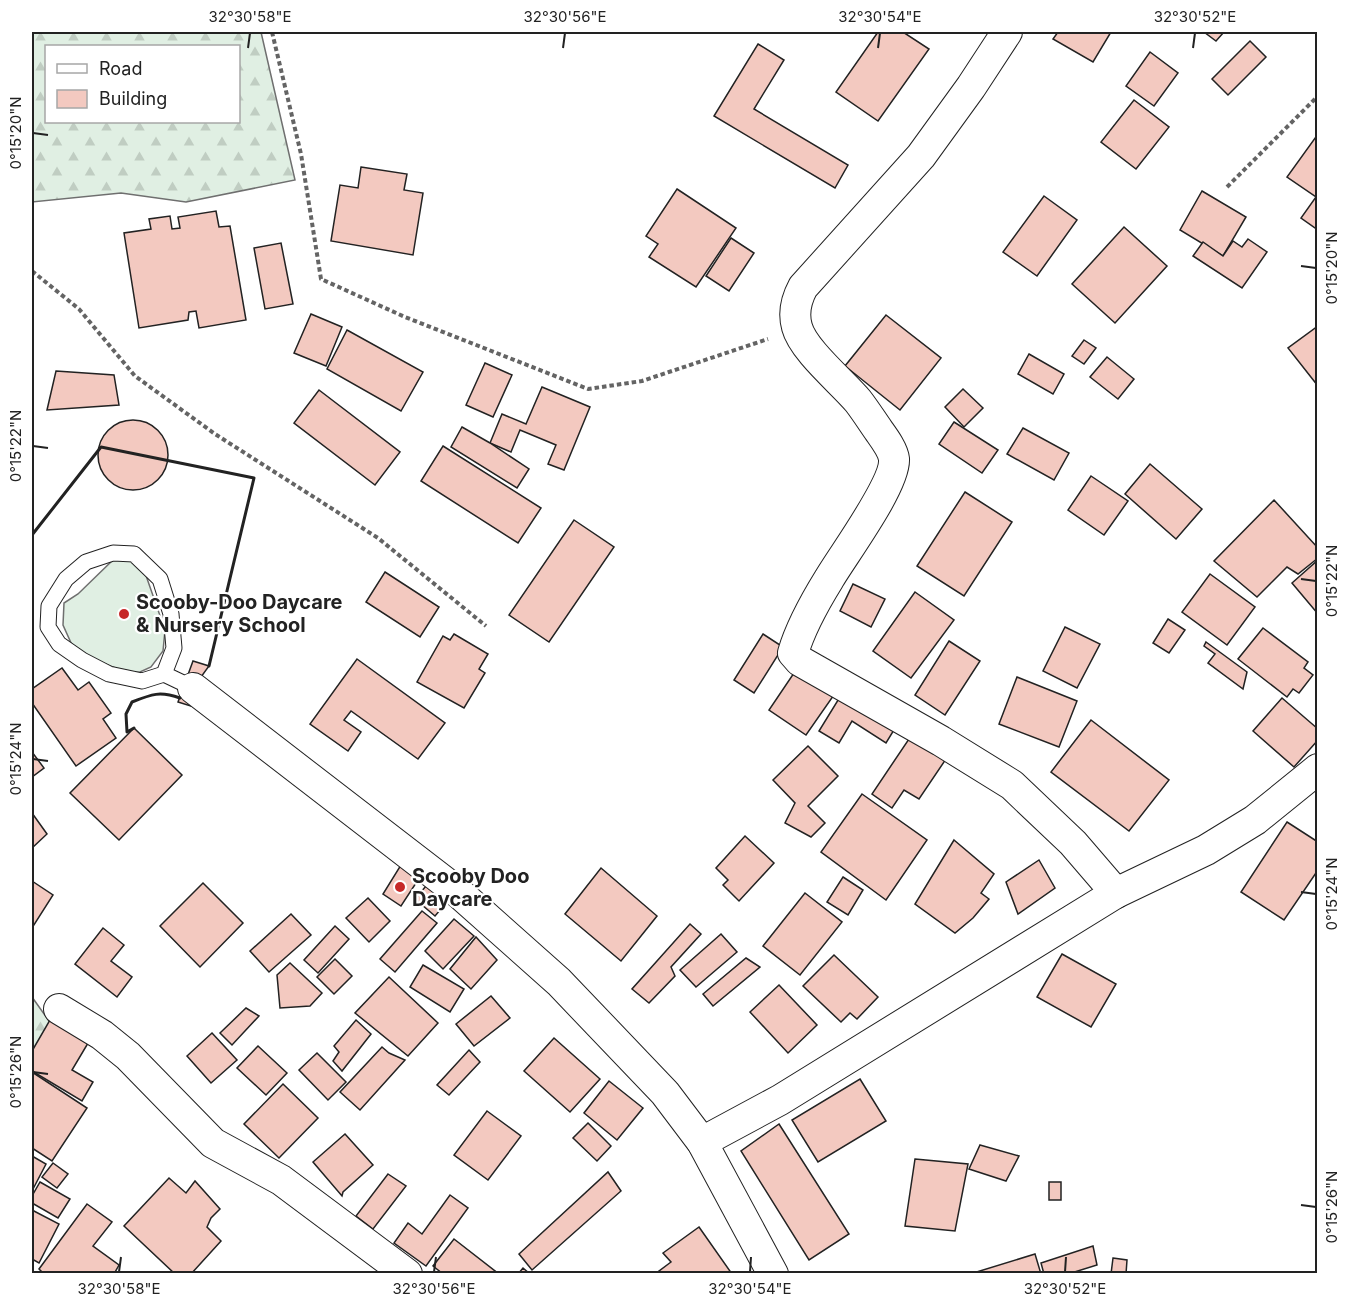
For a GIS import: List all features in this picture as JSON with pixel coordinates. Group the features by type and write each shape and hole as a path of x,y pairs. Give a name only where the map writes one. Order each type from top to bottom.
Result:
{"street":[{"path":"1007,32 971,87 916,162 798,296 795,307 797,329 812,352 858,401 894,457 893,469 873,511 818,599 793,653 800,661 950,746 1012,785 1073,843 1116,893"},
{"path":"189,686 459,893 551,975 664,1093 702,1142 773,1274"},
{"path":"702,1142 780,1100 1116,893 1206,850 1246,826 1293,791 1317,769"},
{"path":"59,1009 102,1035 128,1056 213,1143 280,1180 407,1274"}],"lane":[{"path":"164,674 174,648 171,614 160,579 134,554 113,552 86,562 66,579 49,606 48,627 59,644 82,660 109,674 142,681 164,674 189,686"}],"path":[{"path":"272,32 301,154 321,279 405,317 588,389 642,381 797,329"},
{"path":"1227,187 1317,96"},
{"path":"32,272 79,309 135,376 215,434 378,538 486,626"}],"green space":[{"path":"32,32 261,32 295,180 186,202 121,193 32,202"},
{"path":"130,558 143,567 165,630 163,651 151,667 140,672 128,673 85,656 72,645 63,625 64,603 78,594 114,559"},
{"path":"32,997 59,1035 32,1051"}],"building":[{"path":"878,32 903,32 929,49 878,121 836,92"},
{"path":"1058,32 1111,32 1093,62 1053,39"},
{"path":"1204,32 1224,32 1216,41"},
{"path":"1250,41 1266,57 1228,95 1212,79"},
{"path":"758,44 784,60 754,109 848,165 835,188 714,116"},
{"path":"1150,52 1178,73 1154,106 1126,86"},
{"path":"1134,100 1169,127 1136,169 1101,142"},
{"path":"1318,134 1318,230 1301,218 1316,197 1287,177"},
{"path":"361,167 407,174 404,190 423,193 413,255 331,241 340,185 358,188"},
{"path":"677,189 736,228 696,287 649,257 658,244 646,236"},
{"path":"1202,191 1246,217 1223,256 1180,230"},
{"path":"1044,196 1077,220 1037,276 1003,252"},
{"path":"216,211 219,227 230,226 246,320 199,328 196,311 189,312 188,320 139,328 124,233 151,229 149,219 170,216 172,229 180,228 178,217"},
{"path":"1124,227 1167,266 1115,323 1072,284"},
{"path":"731,238 754,253 729,291 706,276"},
{"path":"1248,239 1267,252 1242,288 1193,256 1203,242 1223,256 1233,241 1242,247"},
{"path":"281,243 293,304 265,309 254,248"},
{"path":"311,314 342,327 326,366 294,353"},
{"path":"886,315 941,358 900,410 845,366"},
{"path":"1318,326 1318,386 1288,348"},
{"path":"347,330 423,372 401,411 327,369"},
{"path":"1084,340 1096,348 1084,364 1072,356"},
{"path":"1029,354 1064,374 1053,394 1018,374"},
{"path":"1107,357 1134,379 1118,399 1090,377"},
{"path":"485,363 512,375 493,417 466,405"},
{"path":"56,371 114,375 119,405 47,410"},
{"path":"542,387 590,407 564,470 548,464 556,445 520,430 511,452 490,443 502,414 526,424"},
{"path":"963,389 983,408 964,427 945,407"},
{"path":"319,390 400,452 375,485 294,423"},
{"path":"133,420 152,426 162,436 168,455 162,474 152,484 133,490 114,484 104,474 98,455 104,436 114,426"},
{"path":"954,422 998,450 982,473 939,444"},
{"path":"462,427 529,469 517,488 451,447"},
{"path":"1023,428 1069,453 1054,480 1007,454"},
{"path":"443,446 541,508 518,543 421,481"},
{"path":"1150,464 1202,509 1176,539 1125,494"},
{"path":"1091,476 1128,501 1104,535 1068,510"},
{"path":"965,492 1012,522 964,596 917,566"},
{"path":"1274,500 1318,548 1318,558 1298,574 1287,567 1257,597 1214,561"},
{"path":"574,520 614,547 549,642 509,615"},
{"path":"1318,560 1318,614 1292,583"},
{"path":"385,572 439,607 420,637 366,602"},
{"path":"1210,574 1255,607 1227,645 1182,612"},
{"path":"853,584 885,599 871,627 840,611"},
{"path":"915,592 954,620 911,678 873,651"},
{"path":"1168,619 1185,630 1169,653 1153,643"},
{"path":"1065,627 1100,644 1077,688 1043,671"},
{"path":"1263,628 1308,662 1304,668 1313,675 1299,693 1293,689 1287,697 1238,659"},
{"path":"454,634 488,654 479,669 485,673 464,708 417,682 443,636 450,640"},
{"path":"763,634 783,647 754,693 734,680"},
{"path":"949,641 980,661 945,715 915,695"},
{"path":"1206,642 1247,672 1243,689 1208,663 1215,654 1204,646"},
{"path":"357,659 445,723 418,759 351,711 344,720 361,732 348,751 310,724"},
{"path":"193,661 209,666 193,688 194,707 178,702"},
{"path":"798,667 836,692 806,735 769,710"},
{"path":"62,668 78,690 89,682 111,713 103,719 116,738 76,766 32,703 32,689"},
{"path":"1017,677 1077,701 1059,747 999,724"},
{"path":"843,692 897,725 886,743 852,721 839,743 819,731"},
{"path":"1282,698 1318,729 1318,740 1294,767 1253,731"},
{"path":"1091,720 1169,780 1129,831 1051,772"},
{"path":"134,728 182,775 119,840 70,793"},
{"path":"913,733 948,756 919,799 904,790 892,808 872,794"},
{"path":"808,746 838,776 808,806 825,823 811,837 785,823 795,803 773,780"},
{"path":"32,752 44,768 32,777"},
{"path":"862,794 927,840 886,900 821,852"},
{"path":"32,813 47,834 32,848"},
{"path":"1287,822 1318,842 1318,870 1284,920 1241,892"},
{"path":"745,836 774,863 739,901 723,885 728,880 716,868"},
{"path":"954,840 994,874 981,893 989,899 973,918 955,933 915,904"},
{"name":"Scooby Doo Daycare","path":"404,860 418,880 401,906 383,894"},
{"path":"1039,860 1055,888 1018,914 1006,882"},
{"path":"601,868 657,916 621,961 565,914"},
{"path":"843,877 863,890 848,915 827,902"},
{"path":"32,881 53,895 32,928"},
{"path":"203,883 243,923 200,967 160,926"},
{"path":"426,886 446,903 435,916 415,899"},
{"path":"805,893 842,922 800,975 763,946"},
{"path":"368,898 390,921 369,942 346,918"},
{"path":"422,911 437,923 395,972 380,959"},
{"path":"291,914 311,935 269,972 250,951"},
{"path":"454,919 474,936 443,969 425,951"},
{"path":"690,924 701,934 671,967 675,976 649,1003 632,989"},
{"path":"335,926 349,939 318,973 304,960"},
{"path":"103,928 124,945 111,961 132,977 117,997 75,964"},
{"path":"721,934 737,952 696,987 680,970"},
{"path":"476,937 497,960 471,989 450,969"},
{"path":"1062,954 1116,984 1091,1027 1037,997"},
{"path":"834,955 878,997 857,1019 850,1013 841,1022 803,986"},
{"path":"746,958 760,967 713,1006 703,994"},
{"path":"335,959 352,976 334,994 317,977"},
{"path":"290,963 322,993 310,1006 280,1008 277,975"},
{"path":"423,965 464,989 450,1012 410,987"},
{"path":"389,977 438,1023 408,1056 355,1013"},
{"path":"779,985 817,1025 788,1053 750,1012"},
{"path":"491,996 510,1018 474,1046 456,1024"},
{"path":"61,1001 100,1023 72,1070 93,1082 82,1101 32,1071 32,1051"},
{"path":"246,1008 259,1016 232,1045 220,1033"},
{"path":"356,1020 371,1034 342,1071 333,1061 339,1052 334,1046"},
{"path":"212,1033 237,1060 211,1083 187,1056"},
{"path":"554,1038 600,1079 570,1112 524,1071"},
{"path":"258,1046 287,1073 266,1095 237,1068"},
{"path":"382,1047 405,1060 360,1110 340,1092"},
{"path":"469,1050 480,1062 449,1095 437,1085"},
{"path":"317,1053 346,1082 328,1100 299,1070"},
{"path":"32,1072 87,1108 52,1161 32,1148"},
{"path":"860,1079 886,1121 818,1162 792,1120"},
{"path":"609,1081 643,1108 617,1140 584,1113"},
{"path":"283,1084 318,1118 279,1158 244,1124"},
{"path":"487,1111 521,1136 488,1180 454,1155"},
{"path":"588,1123 611,1146 597,1161 573,1138"},
{"path":"779,1124 849,1234 809,1260 741,1151"},
{"path":"345,1134 373,1165 343,1192 342,1196 313,1162"},
{"path":"980,1145 1019,1156 1006,1181 969,1169"},
{"path":"32,1156 46,1164 32,1191"},
{"path":"915,1159 968,1164 955,1231 905,1226"},
{"path":"53,1163 68,1174 57,1188 42,1177"},
{"path":"608,1172 621,1191 532,1270 519,1254"},
{"path":"388,1174 406,1186 373,1229 356,1216"},
{"path":"169,1178 186,1193 195,1181 220,1209 211,1218 207,1227 221,1241 191,1274 175,1274 124,1226"},
{"path":"40,1182 70,1199 58,1218 32,1203 32,1196"},
{"path":"1049,1182 1061,1182 1061,1200 1049,1200"},
{"path":"450,1195 468,1208 426,1266 394,1243 408,1223 422,1234"},
{"path":"87,1204 112,1222 93,1246 119,1265 114,1274 44,1274 39,1269"},
{"path":"32,1210 59,1224 39,1263 32,1259"},
{"path":"699,1227 732,1274 655,1274 671,1262 663,1253"},
{"path":"454,1239 499,1274 443,1274 433,1266"},
{"path":"1093,1246 1097,1265 1068,1274 1044,1274 1041,1263"},
{"path":"1035,1254 1041,1274 970,1274"},
{"path":"1113,1258 1127,1260 1126,1274 1111,1274"},
{"path":"523,1268 530,1274 518,1274"}],"wall":[{"path":"32,535 101,447 254,478 209,666"},
{"path":"134,728 127,732 126,714 132,702 156,694 180,698"}],"place":[{"name":"Scooby-Doo Daycare & Nursery School","path":"124,614"},
{"name":"Scooby Doo Daycare","path":"400,887"}]}
